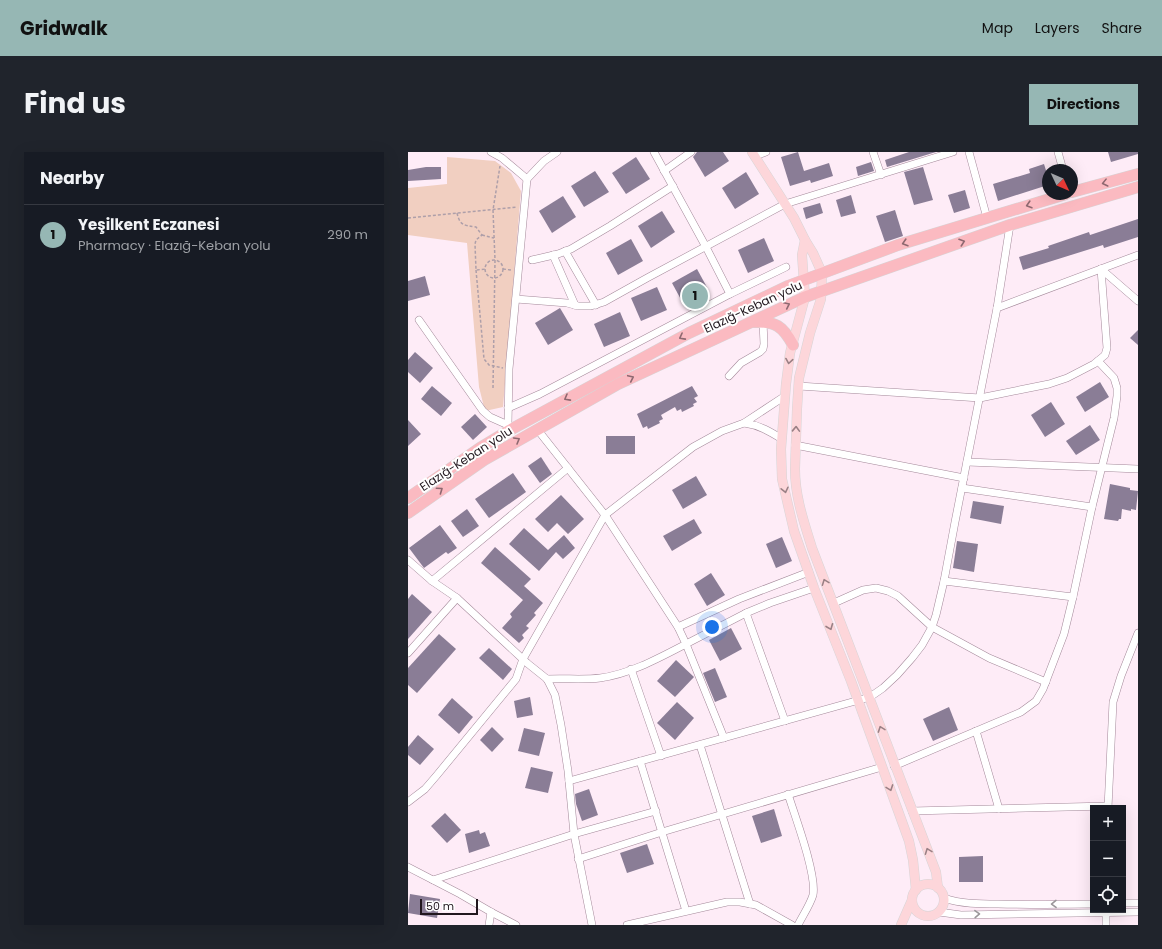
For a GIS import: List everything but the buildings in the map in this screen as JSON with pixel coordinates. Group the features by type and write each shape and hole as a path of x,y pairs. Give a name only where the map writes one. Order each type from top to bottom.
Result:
{"highway":[{"path":"1078,190 1138,174"},
{"name":"Elazığ-Keban yolu","path":"408,513 484,460 618,384 805,297 1010,225 1138,187"},
{"name":"Elazığ-Keban yolu","path":"408,498 509,427 689,333 822,273 898,246 1046,200"},
{"path":"751,322 771,323 782,328 792,345"}],"main road":[{"path":"754,154 785,204 813,253 822,273 821,299 802,364 799,386 795,445 795,482 800,510 812,548 870,697 894,766 936,872 938,888 944,898 943,904 928,925"},
{"path":"805,240 802,255 805,297 792,345 785,396 782,439 782,479 794,531 909,841 913,860 916,890 901,925"},
{"path":"916,890 926,885 938,888"},
{"path":"912,900 915,909 922,915 926,916 937,913"}],"street":[{"path":"491,152 502,158 527,179"},
{"path":"509,427 509,369 527,179 544,161 557,152"},
{"path":"654,152 730,294"},
{"path":"664,171 691,152"},
{"path":"754,154 766,152"},
{"path":"873,152 880,175"},
{"path":"516,299 575,305 596,305 785,204 953,152"},
{"path":"968,152 987,218"},
{"path":"1058,152 1061,164"},
{"path":"532,260 553,256 587,240 673,186"},
{"path":"569,781 870,697 892,679 912,658 922,645 932,627 944,581 997,308 1010,225"},
{"path":"565,251 596,305"},
{"path":"997,308 1138,255"},
{"path":"553,256 575,305"},
{"path":"508,408 540,394 730,294 786,267"},
{"path":"1101,269 1138,301"},
{"path":"799,386 980,398 1049,384 1087,368 1105,355 1107,348 1101,269"},
{"path":"419,320 483,411 490,417 509,427"},
{"path":"729,376 741,363 763,349 763,322"},
{"path":"894,766 1026,709 1040,695 1064,634 1092,507 1114,418 1117,388 1114,378 1098,361"},
{"path":"408,802 425,789 516,679 523,659 605,515 694,447 722,430 744,423 785,396"},
{"path":"744,423 760,426 782,439"},
{"path":"537,429 605,515 678,627 724,738"},
{"path":"795,445 964,478"},
{"path":"967,462 1138,468"},
{"path":"432,581 568,468"},
{"path":"962,488 1092,507"},
{"path":"408,560 432,581 457,598 523,659 547,678 555,695 561,725 569,781 574,834 592,925"},
{"path":"678,627 739,599 809,572"},
{"path":"944,581 1073,597"},
{"path":"547,678 599,678 631,670 655,660 746,613 814,588"},
{"path":"834,603 863,590 876,588 882,589 898,596 932,627 989,658 1046,682"},
{"path":"408,653 457,598"},
{"path":"746,613 785,721"},
{"path":"1108,805 1113,702 1121,676 1138,633"},
{"path":"631,670 661,756"},
{"path":"976,731 999,809"},
{"path":"700,745 750,904"},
{"path":"640,761 686,911"},
{"path":"578,859 662,832 882,767"},
{"path":"788,794 814,883 813,895 798,925"},
{"path":"912,811 1090,807"},
{"path":"432,880 574,834 656,811"},
{"path":"408,867 516,925"},
{"path":"944,898 958,902 976,904 1090,904"},
{"path":"627,925 727,902 740,902 756,905 792,925"},
{"path":"1126,903 1138,903"},
{"path":"489,925 491,912"},
{"path":"937,913 961,915 1090,912"},
{"path":"1126,912 1138,912"},
{"path":"1106,913 1106,925"}],"path":[{"path":"493,388 495,260 493,210 502,158"},
{"path":"408,218 525,206"},
{"path":"457,213 461,224 476,227 482,235 494,238"},
{"path":"482,235 476,240 475,244 484,359 486,363 493,366 509,369"},
{"path":"495,260 500,262 503,269 500,276 495,277 488,274 486,268 488,263 495,260"},
{"path":"476,270 486,268"}],"shaded area":[{"path":"447,157 495,161 511,173 521,191 503,407 485,411 479,387 467,243 408,235 408,188 447,184"}],"place":[{"name":"Yeşilkent Eczanesi","path":"695,296"}]}
